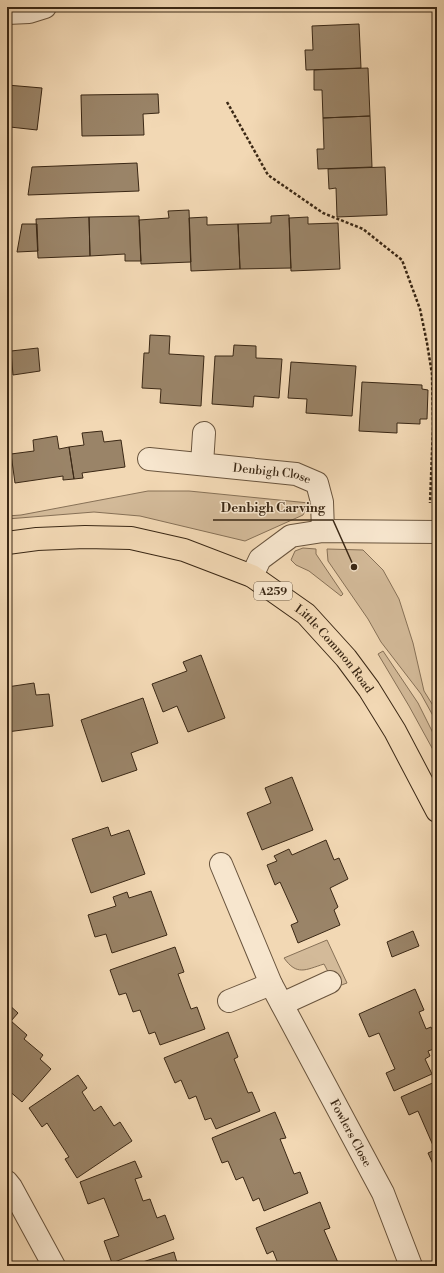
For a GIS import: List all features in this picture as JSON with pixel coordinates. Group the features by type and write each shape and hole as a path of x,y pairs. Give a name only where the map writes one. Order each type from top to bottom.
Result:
{"highway":[{"name":"Little Common Road","path":"7,543 37,539 85,537 131,538 184,550 252,576 306,614 346,658 369,689 395,731 437,811"}],"street":[{"path":"7,13 29,12 45,7"},
{"path":"202,464 204,433"},
{"name":"Denbigh Close","path":"149,459 296,474 317,483 322,502 323,532"},
{"path":"252,576 260,559 291,536 323,532 434,532"},
{"name":"Fowlers Close","path":"221,864 271,984 383,1193 411,1266"},
{"path":"282,1004 330,982"},
{"path":"229,1001 271,984"},
{"path":"7,1182 54,1266"}],"path":[{"path":"227,102 268,175 323,213 363,229 402,260 420,309 428,343 432,374 433,427 431,466 434,532"}],"shaded area":[{"path":"148,491 189,491 309,503 303,515 245,541 140,516 94,512 7,519 7,516 21,515"},
{"path":"303,548 316,549 316,554 343,594 341,596 309,571 296,565 291,560 295,551"},
{"path":"327,549 363,550 383,570 399,599 413,643 424,691 437,712 437,723 421,694 381,642 368,619 328,561"},
{"path":"383,651 418,703 437,741 437,757 378,654"},
{"path":"327,940 347,983 336,987 324,964 302,970 293,967 284,958"}],"building":[{"path":"359,24 361,68 306,70 305,50 313,50 312,26"},
{"path":"368,68 370,116 323,118 322,90 314,90 314,70"},
{"path":"7,85 42,88 37,130 10,127 10,133 7,133"},
{"path":"158,94 159,113 143,114 144,135 82,136 81,95"},
{"path":"370,116 372,167 318,169 317,149 324,149 323,118"},
{"path":"137,163 139,191 28,195 32,167"},
{"path":"385,167 387,215 337,217 336,188 329,189 328,169"},
{"path":"189,210 191,262 141,264 139,220 169,218 168,211"},
{"path":"289,215 291,268 240,269 238,224 271,223 271,216"},
{"path":"139,216 141,261 125,261 125,254 90,256 89,217"},
{"path":"89,217 90,256 38,258 36,219"},
{"path":"207,217 207,225 238,224 240,269 191,271 189,218"},
{"path":"308,217 308,224 338,223 340,269 291,271 289,218"},
{"path":"22,224 37,224 38,251 17,252"},
{"path":"150,335 170,336 169,354 204,356 201,406 160,403 161,389 142,388 144,353 149,353"},
{"path":"234,345 256,346 256,358 282,359 279,398 254,396 253,407 212,404 215,356 233,356"},
{"path":"38,348 40,371 13,375 11,351"},
{"path":"291,362 356,366 352,416 306,413 307,399 288,398"},
{"path":"362,382 422,385 422,389 428,390 427,419 420,419 420,424 397,423 397,433 359,431"},
{"path":"102,431 104,442 121,440 125,467 82,473 83,478 74,479 69,447 84,445 82,433"},
{"path":"57,436 59,449 69,447 74,479 63,480 63,476 15,483 11,454 34,451 33,440"},
{"path":"201,655 225,718 188,732 177,706 163,712 152,684 187,671 183,662"},
{"path":"34,683 36,695 49,694 53,726 7,732 7,687"},
{"path":"143,698 158,743 131,753 137,770 102,782 81,720"},
{"path":"292,777 313,830 262,850 247,813 271,803 265,788"},
{"path":"108,827 111,836 129,830 145,874 91,893 72,839"},
{"path":"326,840 334,860 339,858 348,879 330,888 338,907 334,910 340,925 298,943 291,925 298,922 280,882 275,885 267,865 277,861 274,856 289,849 292,855"},
{"path":"151,891 167,935 112,953 106,934 95,937 88,915 116,906 113,897 127,892 129,898"},
{"path":"413,931 419,946 392,957 387,942"},
{"path":"175,947 184,972 178,974 191,1009 197,1007 205,1029 160,1045 155,1032 149,1034 140,1010 133,1012 126,993 119,995 110,970"},
{"path":"415,989 424,1010 419,1012 426,1029 431,1027 437,1039 437,1048 428,1051 430,1056 425,1059 432,1074 394,1091 386,1073 395,1069 379,1033 369,1037 359,1014"},
{"path":"7,1003 18,1013 11,1021 27,1035 24,1039 43,1055 40,1059 51,1069 22,1102 7,1089 7,1084 9,1082 7,1080"},
{"path":"228,1032 238,1057 234,1059 248,1093 252,1092 260,1111 216,1129 211,1118 205,1120 196,1096 189,1099 181,1080 175,1083 164,1058"},
{"path":"78,1075 87,1088 82,1092 94,1111 101,1106 114,1126 120,1122 132,1141 77,1178 65,1159 69,1157 47,1123 42,1127 29,1108"},
{"path":"437,1081 437,1173 428,1153 435,1150 418,1111 409,1115 401,1097"},
{"path":"275,1112 286,1138 280,1139 294,1174 300,1172 308,1193 264,1211 259,1198 253,1201 243,1177 236,1180 228,1161 222,1163 212,1138"},
{"path":"135,1161 142,1177 135,1179 143,1201 150,1199 157,1218 165,1215 174,1239 112,1263 104,1241 119,1236 104,1198 88,1204 80,1182"},
{"path":"320,1202 330,1228 324,1230 339,1265 344,1262 346,1266 279,1266 273,1251 267,1254 256,1228"},
{"path":"174,1252 178,1266 130,1266"}],"place":[{"name":"Denbigh Carving","path":"354,567"}]}
